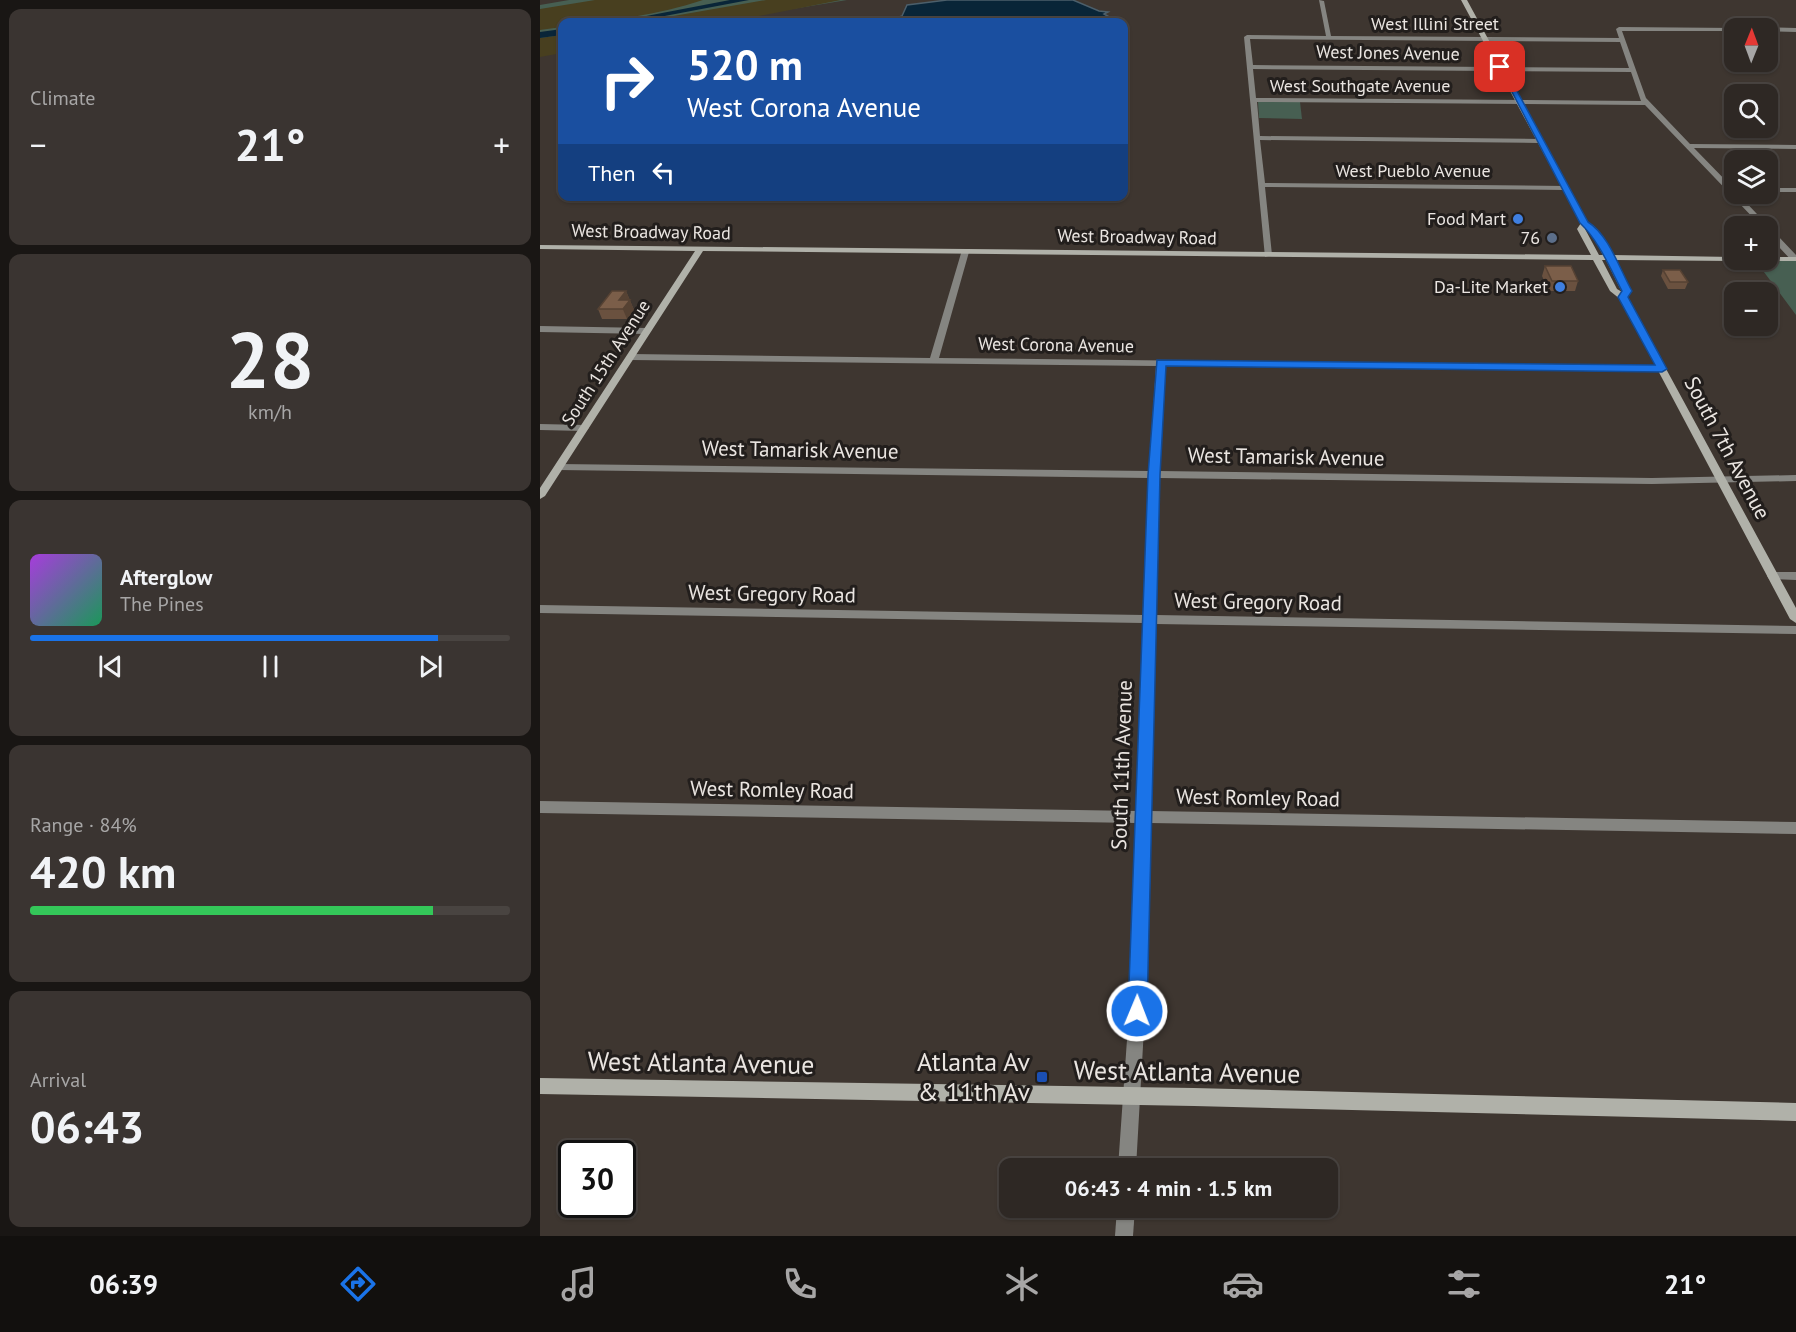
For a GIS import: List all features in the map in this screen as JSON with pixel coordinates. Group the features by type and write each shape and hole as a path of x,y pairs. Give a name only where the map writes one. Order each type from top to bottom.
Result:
{"main road":[{"name":"South 7th Avenue","path":"1464,0 1565,188 1585,223 1593,229 1627,291 1623,297"},
{"name":"South 7th Avenue","path":"1585,223 1581,229 1596,258 1614,291 1623,297 1796,619"},
{"name":"West Broadway Road","path":"540,247 1724,259"},
{"name":"South 15th Avenue","path":"540,496 700,249"},
{"path":"1778,259 1795,259"},
{"name":"West Atlanta Avenue","path":"540,1086 1796,1112"}],"street":[{"path":"1321,1 1329,38"},
{"path":"1724,29 1620,28 1646,103 1724,182"},
{"path":"1778,29 1796,30"},
{"name":"West Illini Street","path":"1250,67 1247,37 1623,40"},
{"path":"1250,67 1268,255"},
{"name":"West Jones Avenue","path":"1250,67 1634,70"},
{"name":"West Southgate Avenue","path":"1253,100 1646,103"},
{"path":"1256,138 1539,141"},
{"path":"1687,146 1796,147"},
{"name":"West Pueblo Avenue","path":"1261,185 1565,188"},
{"path":"1778,190 1796,190"},
{"path":"1745,204 1755,216"},
{"path":"1778,241 1795,259"},
{"path":"934,360 965,252"},
{"path":"540,330 647,331"},
{"name":"West Corona Avenue","path":"631,357 1662,369"},
{"name":"South 11th Avenue","path":"1127,1158 1137,1011 1154,475 1161,363"},
{"path":"540,427 584,428"},
{"name":"West Tamarisk Avenue","path":"559,467 1154,475 1722,480 1740,477 1796,478"},
{"path":"1773,576 1796,576"},
{"name":"West Gregory Road","path":"540,609 1796,630"},
{"name":"West Romley Road","path":"540,807 1796,828"},
{"path":"1124,1236 1125,1218"}],"green space":[{"path":"569,0 847,0 738,18 558,18 558,50 540,53 540,5"},
{"path":"1258,102 1300,102 1302,119 1259,118"},
{"path":"1778,260 1796,260 1796,315 1778,291 1778,282 1771,282 1762,270 1778,270"}],"sand":[{"path":"595,0 703,0 651,14 623,18 558,18 558,28 540,30 540,9"},
{"path":"766,0 841,0 749,18 662,18"},
{"path":"558,36 558,54 540,57 540,38"}],"water":[{"path":"947,0 1073,0 1099,11 1108,12 1104,14 1111,18 896,18 902,16 907,5"}],"building":[{"path":"1545,266 1571,266 1578,281 1552,281"},
{"path":"1663,270 1680,270 1688,282 1670,282"},
{"path":"612,291 626,291 619,300 630,300 623,309 598,309"}],"waterway":[{"path":"643,18 745,0"},
{"path":"540,35 558,33"}],"place":[{"name":"Food Mart","path":"1518,219"},
{"name":"76","path":"1552,238"},
{"name":"Da-Lite Market","path":"1560,287"},
{"name":"Atlanta Av & 11th Av","path":"1042,1077"}],"route":[{"path":"1137,1011 1154,475 1161,363 1229,362 1662,369 1623,297 1627,291 1593,229 1585,223 1500,67"}]}
